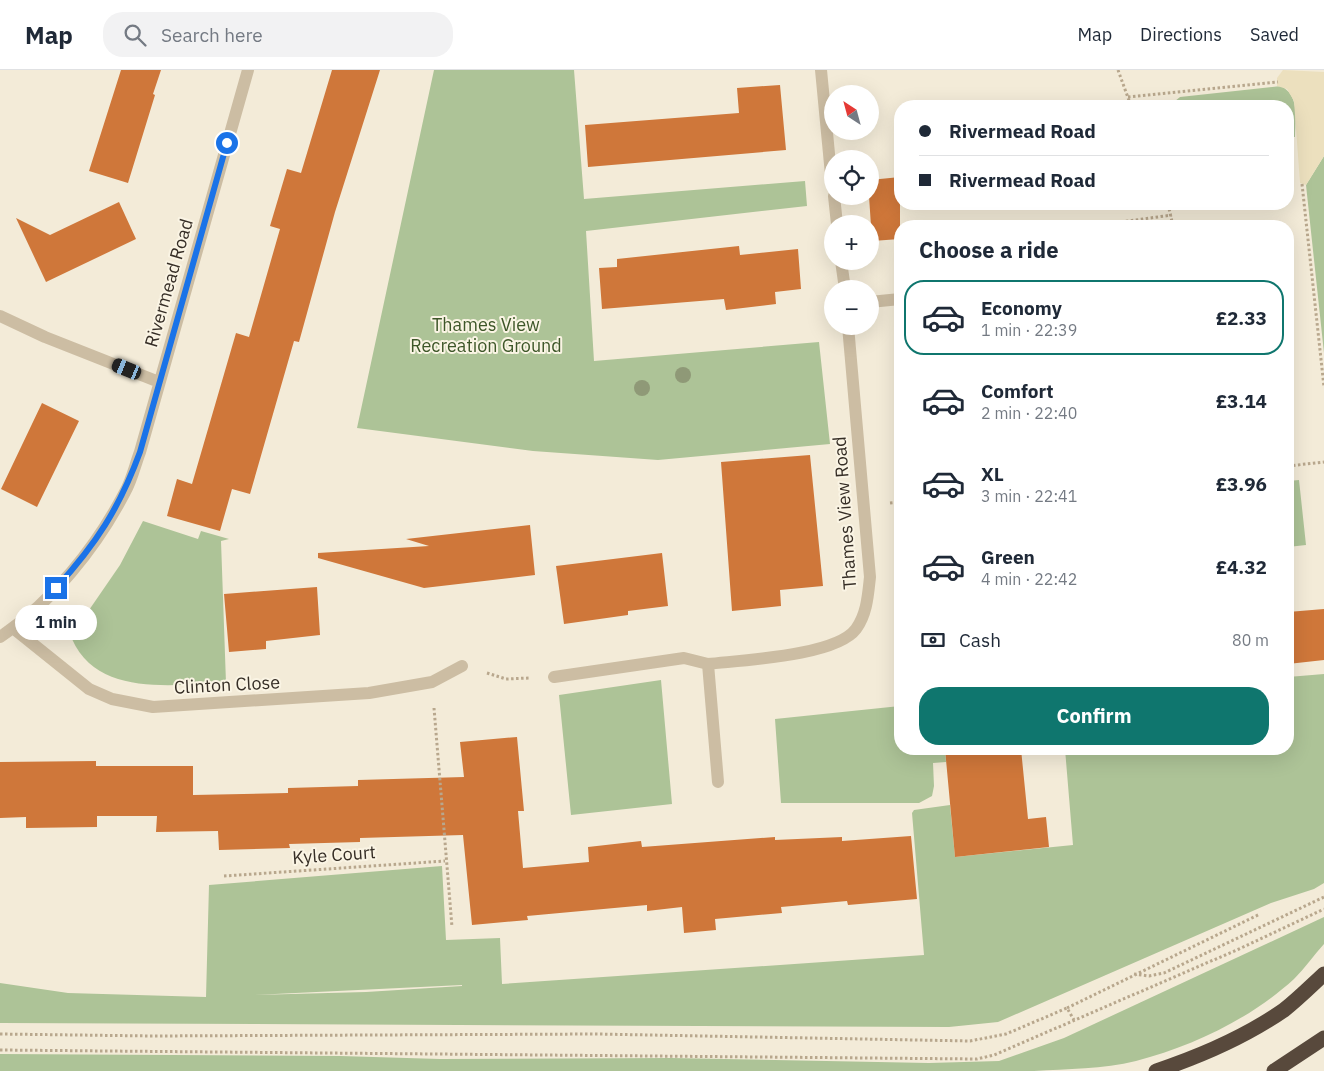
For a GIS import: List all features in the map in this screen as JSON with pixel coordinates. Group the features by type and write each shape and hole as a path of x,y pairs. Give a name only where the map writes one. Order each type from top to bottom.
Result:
{"highway":[{"path":"1156,1071 1220,1046 1256,1028 1285,1009 1324,974"},
{"path":"1274,1071 1324,1038"}],"street":[{"name":"Rivermead Road","path":"0,637 32,612 80,562 105,527 126,490 140,452 248,70"},
{"path":"821,70 829,150"},
{"path":"879,301 894,300"},
{"path":"0,316 160,382"},
{"name":"Thames View Road","path":"554,677 684,658 708,664 804,652 841,642 856,629 867,605 870,577 849,335"},
{"name":"Clinton Close","path":"13,628 89,689 112,699 153,707 369,693 432,682 462,666"},
{"path":"708,664 718,782"}],"path":[{"path":"1118,70 1129,100"},
{"path":"1128,97 1278,82"},
{"path":"1302,184 1324,387"},
{"path":"1170,210 1172,220"},
{"path":"1136,220 1172,215"},
{"path":"1294,465 1324,462"},
{"path":"462,666 506,679 554,677"},
{"path":"432,682 445,861 452,927"},
{"name":"Kyle Court","path":"224,876 445,861"},
{"path":"1133,974 1149,976 1164,973 1324,898"},
{"path":"0,1050 964,1060 994,1055 1239,949 1324,909"},
{"path":"0,1034 152,1036 596,1034 970,1041 1006,1034 1067,1008 1133,974 1260,914"},
{"path":"1067,1008 1074,1020"}],"green space":[{"name":"Thames View Recreation Ground","path":"434,70 574,70 584,199 805,181 807,206 586,231 594,361 819,342 830,444 658,460 533,451 357,428"},
{"path":"1281,86 1287,90 1293,100 1176,100 1180,97"},
{"path":"1294,102 1296,115 1294,137"},
{"path":"1324,156 1324,353 1306,185"},
{"path":"1294,480 1299,480 1306,545 1294,546"},
{"path":"143,521 198,539 201,531 229,539 221,541 226,683 161,685 139,684 118,679 100,671 84,658 72,639 76,629 120,565"},
{"path":"1324,674 1324,883 1314,889 1271,903 998,1022 949,1027 0,1023 0,983 68,993 206,997 209,885 442,866 446,940 500,938 502,984 924,955 912,813 914,810 950,805 955,857 1073,845 1066,755 1294,755 1294,676","holes":["462,985 366,992 252,995"]},
{"path":"661,680 672,804 571,815 559,695"},
{"path":"894,707 894,755 945,755 946,762 933,763 934,786 932,796 919,803 781,803 775,719"},
{"path":"1324,917 1324,944 1294,979 1259,1007 1220,1029 1179,1047 1136,1061 1098,1067 1034,1071 0,1071 0,1054 340,1056 440,1059 671,1058 929,1063 999,1061 1064,1038"}],"shaded area":[{"path":"1283,70 1324,72 1324,156 1306,185 1300,183 1294,100 1287,89 1277,86 1277,78"}],"building":[{"path":"121,70 161,70 128,183 89,171"},
{"path":"332,70 380,70 335,212 299,342 294,341 250,494 232,489 220,531 167,516 177,479 192,484 236,333 249,337 280,229 270,226 287,169 301,173"},
{"path":"780,85 786,150 588,167 585,125 739,113 737,88"},
{"path":"894,178 894,210 900,210 900,220 894,220 894,239 879,240 879,215 870,215 870,205 879,205 879,179"},
{"path":"119,202 136,239 46,282 16,218 50,235"},
{"path":"739,246 740,255 798,249 801,289 775,292 776,304 726,310 724,299 602,309 599,268 617,267 617,259"},
{"path":"42,403 79,421 37,507 1,489"},
{"path":"810,455 823,586 780,590 781,606 732,611 721,462"},
{"path":"530,525 535,575 424,588 318,558 318,553 429,546 406,539"},
{"path":"662,553 668,606 628,611 628,615 564,624 556,566"},
{"path":"317,587 320,635 266,641 266,649 229,652 224,594"},
{"path":"1324,609 1324,660 1294,663 1294,612"},
{"path":"517,737 524,811 518,811 523,868 589,862 588,847 641,841 642,847 775,837 775,840 842,837 842,841 911,836 917,899 848,905 847,901 781,907 782,913 715,919 716,930 684,933 682,907 647,911 647,905 527,916 528,920 472,925 463,835 360,838 360,842 289,844 290,848 219,850 218,831 156,832 157,816 97,816 97,827 26,828 26,817 0,818 0,762 96,761 96,766 193,766 193,795 288,793 288,788 358,786 358,780 464,777 460,742"},
{"path":"946,755 1022,755 1028,819 1046,817 1049,847 955,857"}],"route":[{"path":"56,588 80,562 105,527 126,490 140,452 227,143"}]}
